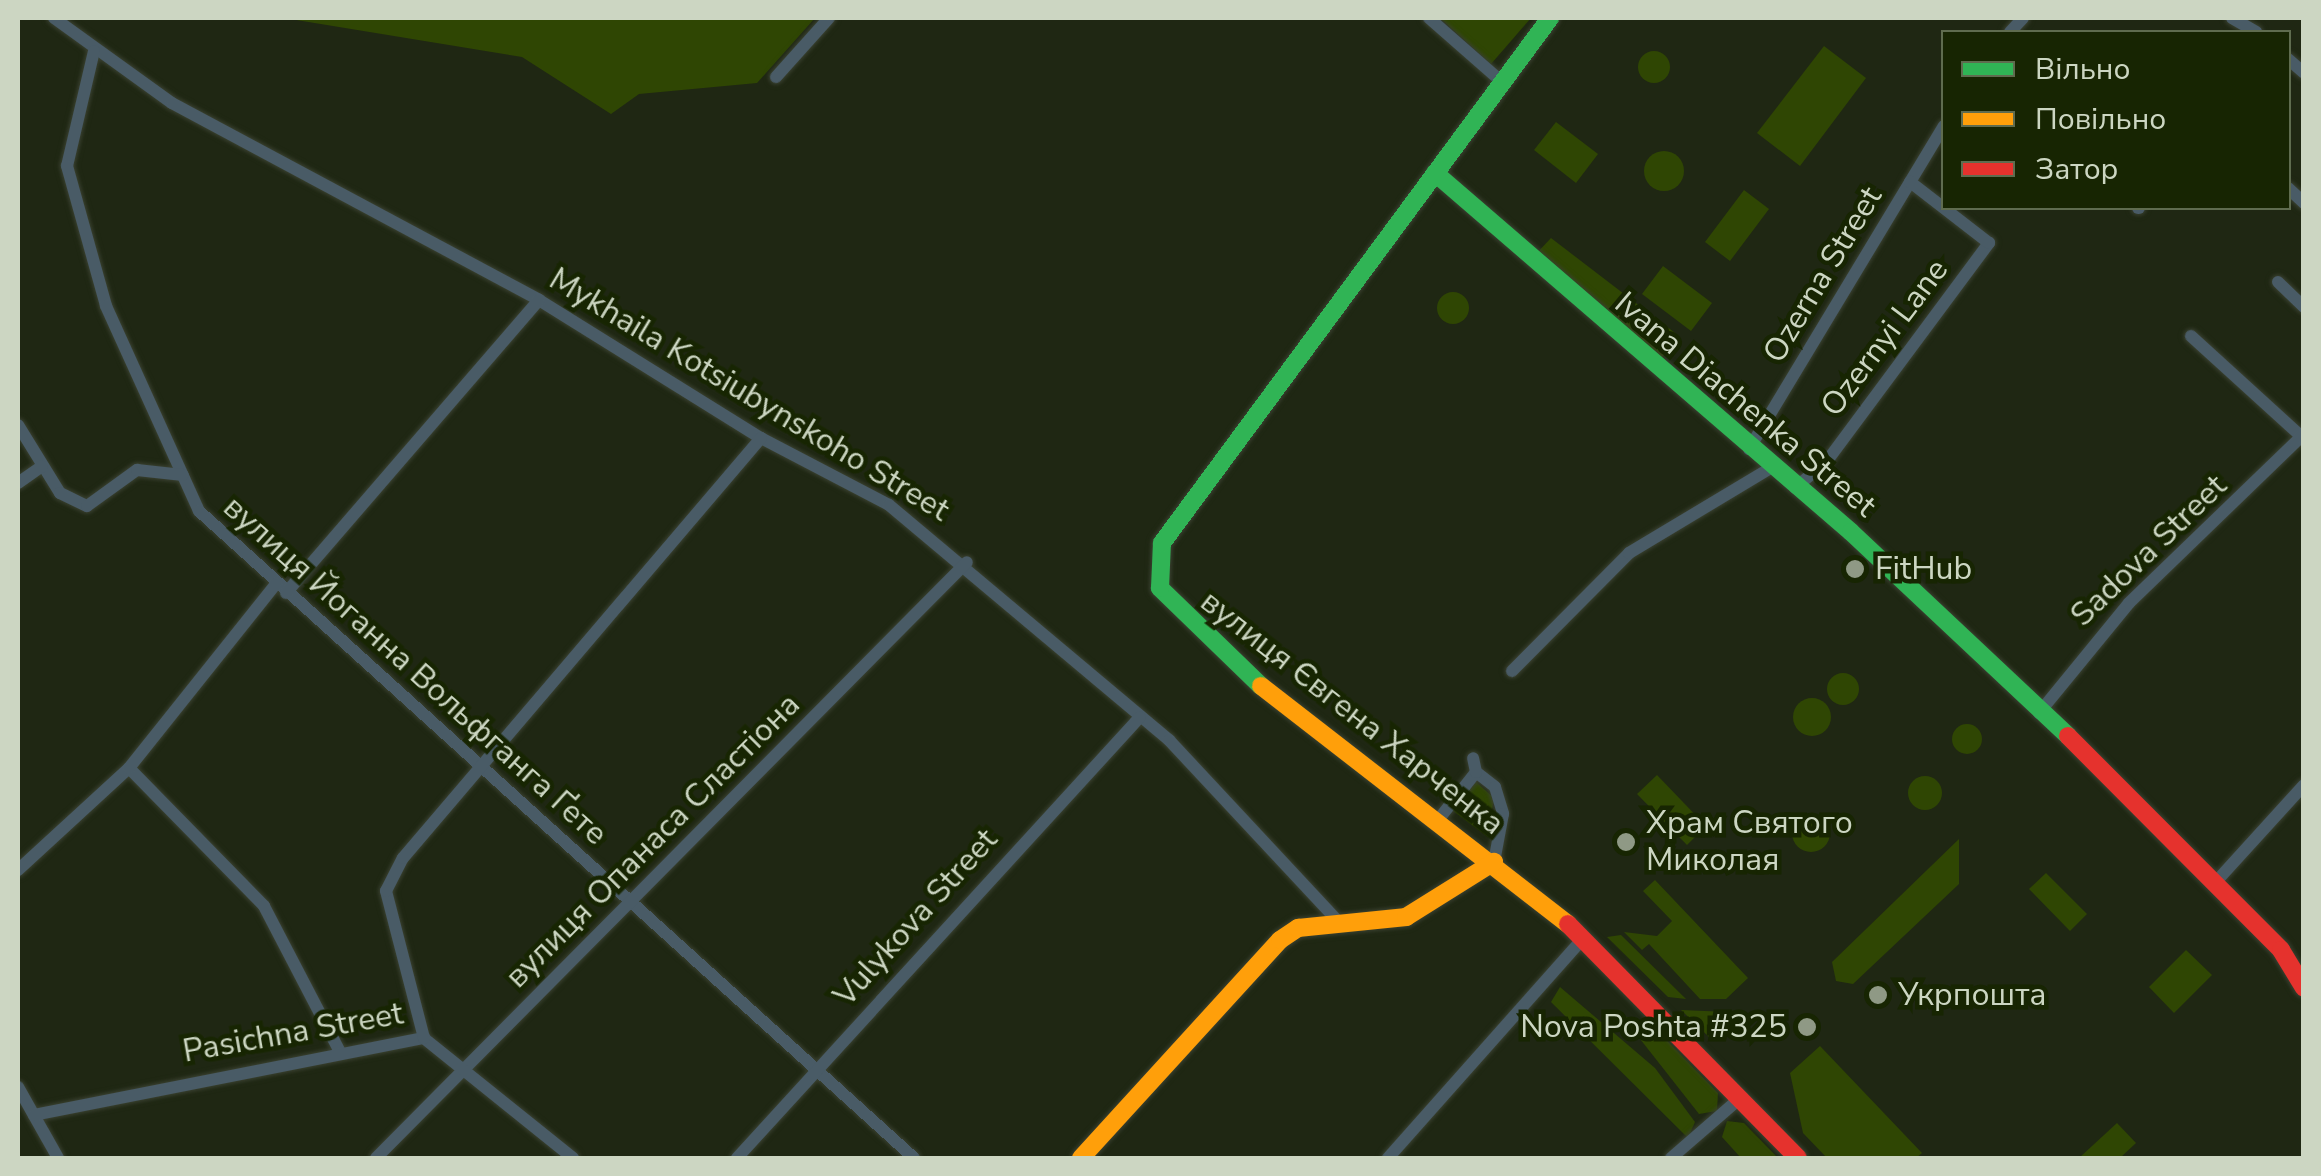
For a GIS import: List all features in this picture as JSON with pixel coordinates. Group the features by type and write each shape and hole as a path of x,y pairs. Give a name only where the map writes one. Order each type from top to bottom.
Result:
{"street":[{"name":"Mykhaila Kotsiubynskoho Street","path":"54,18 94,51 324,189 539,300 762,438 889,505 967,562 1140,717 1339,922"},
{"path":"776,77 829,18"},
{"path":"1429,18 1500,81"},
{"name":"вулиця Євгена Харченка","path":"1550,18 1185,502 1159,562 1160,588 1182,620 1494,862 1584,937 1798,1158"},
{"name":"вулиця Йоганна Вольфганга Ґете","path":"94,51 67,166 106,306 199,511 480,771 914,1158"},
{"name":"Ozerna Street","path":"1748,451 1941,131"},
{"name":"Ivana Diachenka Street","path":"1435,173 1793,490 1852,532 2281,950 2304,988"},
{"name":"Ozernyi Lane","path":"1910,182 1941,206"},
{"name":"Ozernyi Lane","path":"1793,490 1827,461 1989,244 1946,210"},
{"path":"2278,282 2304,307"},
{"path":"18,870 129,768 281,589 539,300"},
{"path":"2191,336 2302,435"},
{"path":"18,425 60,493 86,506 137,470 182,475"},
{"name":"Sadova Street","path":"2040,714 2129,602 2302,435"},
{"name":"Pasichna Street","path":"34,1115 338,1050 424,1038 386,891 403,858 762,438"},
{"path":"18,482 42,466"},
{"path":"1512,671 1628,554 1769,469"},
{"name":"вулиця Опанаса Сластіона","path":"376,1158 967,562"},
{"name":"Vulykova Street","path":"737,1158 1140,717"},
{"path":"1081,1158 1280,940 1339,922 1406,918 1494,862 1503,814 1495,787 1475,765 1438,820"},
{"path":"129,768 264,906 338,1050"},
{"path":"2214,884 2304,785"},
{"path":"1388,1158 1584,937"},
{"path":"424,1038 573,1158"},
{"path":"18,1087 58,1158"},
{"path":"1671,1158 1739,1099"}],"green space":[{"path":"284,18 815,18 757,83 639,94 611,114 522,57"},
{"path":"1440,18 1531,18 1491,64"},
{"path":"1824,46 1866,78 1800,166 1757,133"},
{"path":"1654,51 1665,56 1670,67 1665,78 1654,83 1643,78 1638,67 1643,56"},
{"path":"1556,122 1598,154 1576,183 1534,150"},
{"path":"1664,151 1678,157 1684,171 1678,185 1664,191 1650,185 1644,171 1650,157"},
{"path":"1744,190 1769,209 1730,261 1705,242"},
{"path":"1551,238 1679,336 1656,365 1534,256"},
{"path":"1663,266 1712,303 1691,331 1642,294"},
{"path":"1453,292 1464,297 1469,308 1464,319 1453,324 1442,319 1437,308 1442,297"},
{"path":"1843,673 1855,677 1859,689 1855,701 1843,705 1831,701 1827,689 1831,677"},
{"path":"1812,698 1825,704 1831,717 1825,730 1812,736 1799,730 1793,717 1799,704"},
{"path":"1967,724 1977,729 1982,739 1977,749 1967,754 1957,749 1952,739 1957,729"},
{"path":"1657,775 1706,826 1687,845 1637,794"},
{"path":"1925,776 1937,781 1942,793 1937,805 1925,810 1913,805 1908,793 1913,781"},
{"path":"1474,780 1494,798 1488,837 1452,810"},
{"path":"1811,814 1824,820 1830,833 1824,846 1811,852 1798,846 1792,833 1798,820"},
{"path":"1959,839 1959,884 1853,984 1836,981 1832,962"},
{"path":"2046,873 2087,914 2070,931 2029,889"},
{"path":"1655,880 1748,978 1726,999 1700,999 1649,944 1642,950 1624,932 1657,936 1672,921 1643,891"},
{"path":"1621,935 1686,999 1668,997 1607,937"},
{"path":"2186,950 2212,975 2174,1013 2149,987"},
{"path":"1560,987 1655,1068 1695,1122 1688,1138 1551,1002"},
{"path":"1681,1010 1729,1012 1709,1037"},
{"path":"1622,1016 1650,1023 1718,1093 1717,1111 1699,1114"},
{"path":"1820,1046 1922,1153 1916,1158 1827,1158 1803,1133 1790,1073"},
{"path":"1727,1121 1744,1123 1778,1158 1741,1158 1722,1137"},
{"path":"2117,1123 2136,1143 2120,1158 2079,1158"}],"traffic: fast":[{"path":"1261,686 1160,588 1162,543 1550,18"},
{"path":"1435,173 1851,532 2068,736"}],"traffic: slow":[{"path":"1261,686 1568,924"},
{"path":"1081,1158 1280,940 1298,928 1406,917 1494,862"}],"traffic: jam":[{"path":"2068,736 2281,950 2304,988"},
{"path":"1568,924 1798,1158"}],"place":[{"name":"FitHub","path":"1855,569"},
{"name":"Храм Святого Миколая","path":"1626,842"},
{"name":"Укрпошта","path":"1878,995"},
{"name":"Nova Poshta #325","path":"1807,1027"}]}
